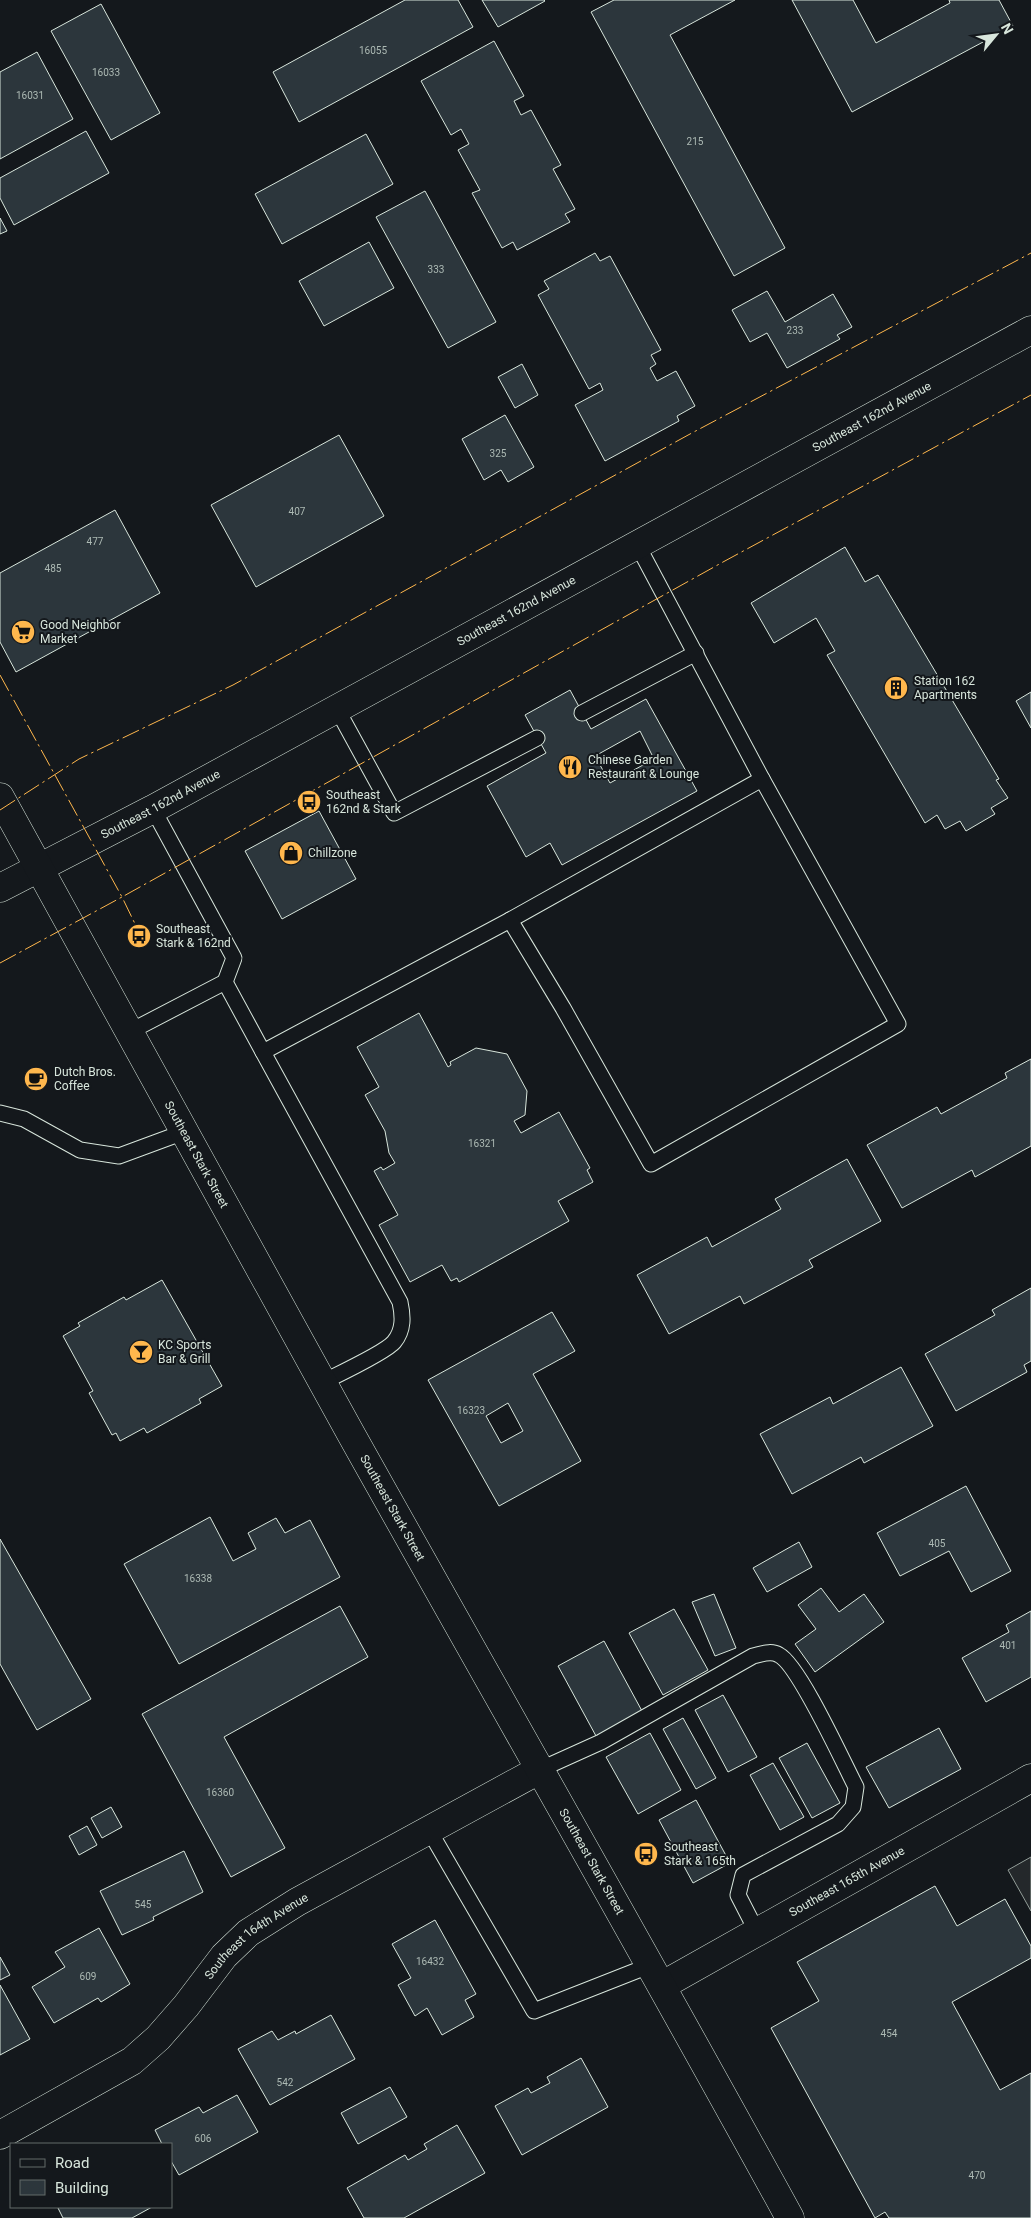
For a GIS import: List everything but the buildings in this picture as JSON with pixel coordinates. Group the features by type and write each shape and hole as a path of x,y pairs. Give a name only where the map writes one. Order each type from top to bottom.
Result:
{"main road":[{"name":"Southeast 162nd Avenue","path":"0,888 153,809 1031,330"},
{"name":"Southeast Stark Street","path":"0,797 184,1132 539,1770 657,1975 790,2218"},
{"name":"Southeast 164th Avenue","path":"0,2134 132,2060 158,2038 186,2006 224,1956 248,1933 297,1902 539,1770"},
{"name":"Southeast 165th Avenue","path":"657,1975 757,1932 1031,1778"}],"lane":[{"path":"510,920 563,1008 651,1164 898,1024 762,779 638,546"},
{"path":"582,713 696,652"},
{"path":"337,709 394,813 537,738"},
{"path":"263,1052 510,920 762,779"},
{"path":"129,1032 225,982 234,958 153,809"},
{"path":"225,982 400,1302 402,1324 392,1344 323,1382"},
{"path":"0,1113 24,1119 80,1150 119,1156 184,1132"},
{"path":"539,1770 601,1742 753,1656 767,1652 780,1655 798,1675 856,1787 853,1807 838,1824 743,1875 738,1895 757,1932"},
{"path":"430,1830 534,2011 657,1975"}],"shaded area":[{"path":"1031,1857 1031,1911 1008,1870"}],"power":[{"path":"0,810 79,759 233,685 690,434 1031,253"},
{"path":"0,675 122,897 723,562 1031,395"},
{"path":"0,963 122,897 137,928"}],"place":[{"name":"Good Neighbor Market","path":"23,632"},
{"name":"Station 162 Apartments","path":"896,688"},
{"name":"Chinese Garden Restaurant & Lounge","path":"570,767"},
{"name":"Southeast 162nd & Stark","path":"309,802"},
{"name":"Chillzone","path":"291,853"},
{"name":"Southeast Stark & 162nd","path":"139,936"},
{"name":"Dutch Bros. Coffee","path":"36,1079"},
{"name":"KC Sports Bar & Grill","path":"141,1352"},
{"name":"Southeast Stark & 165th","path":"646,1854"}]}
